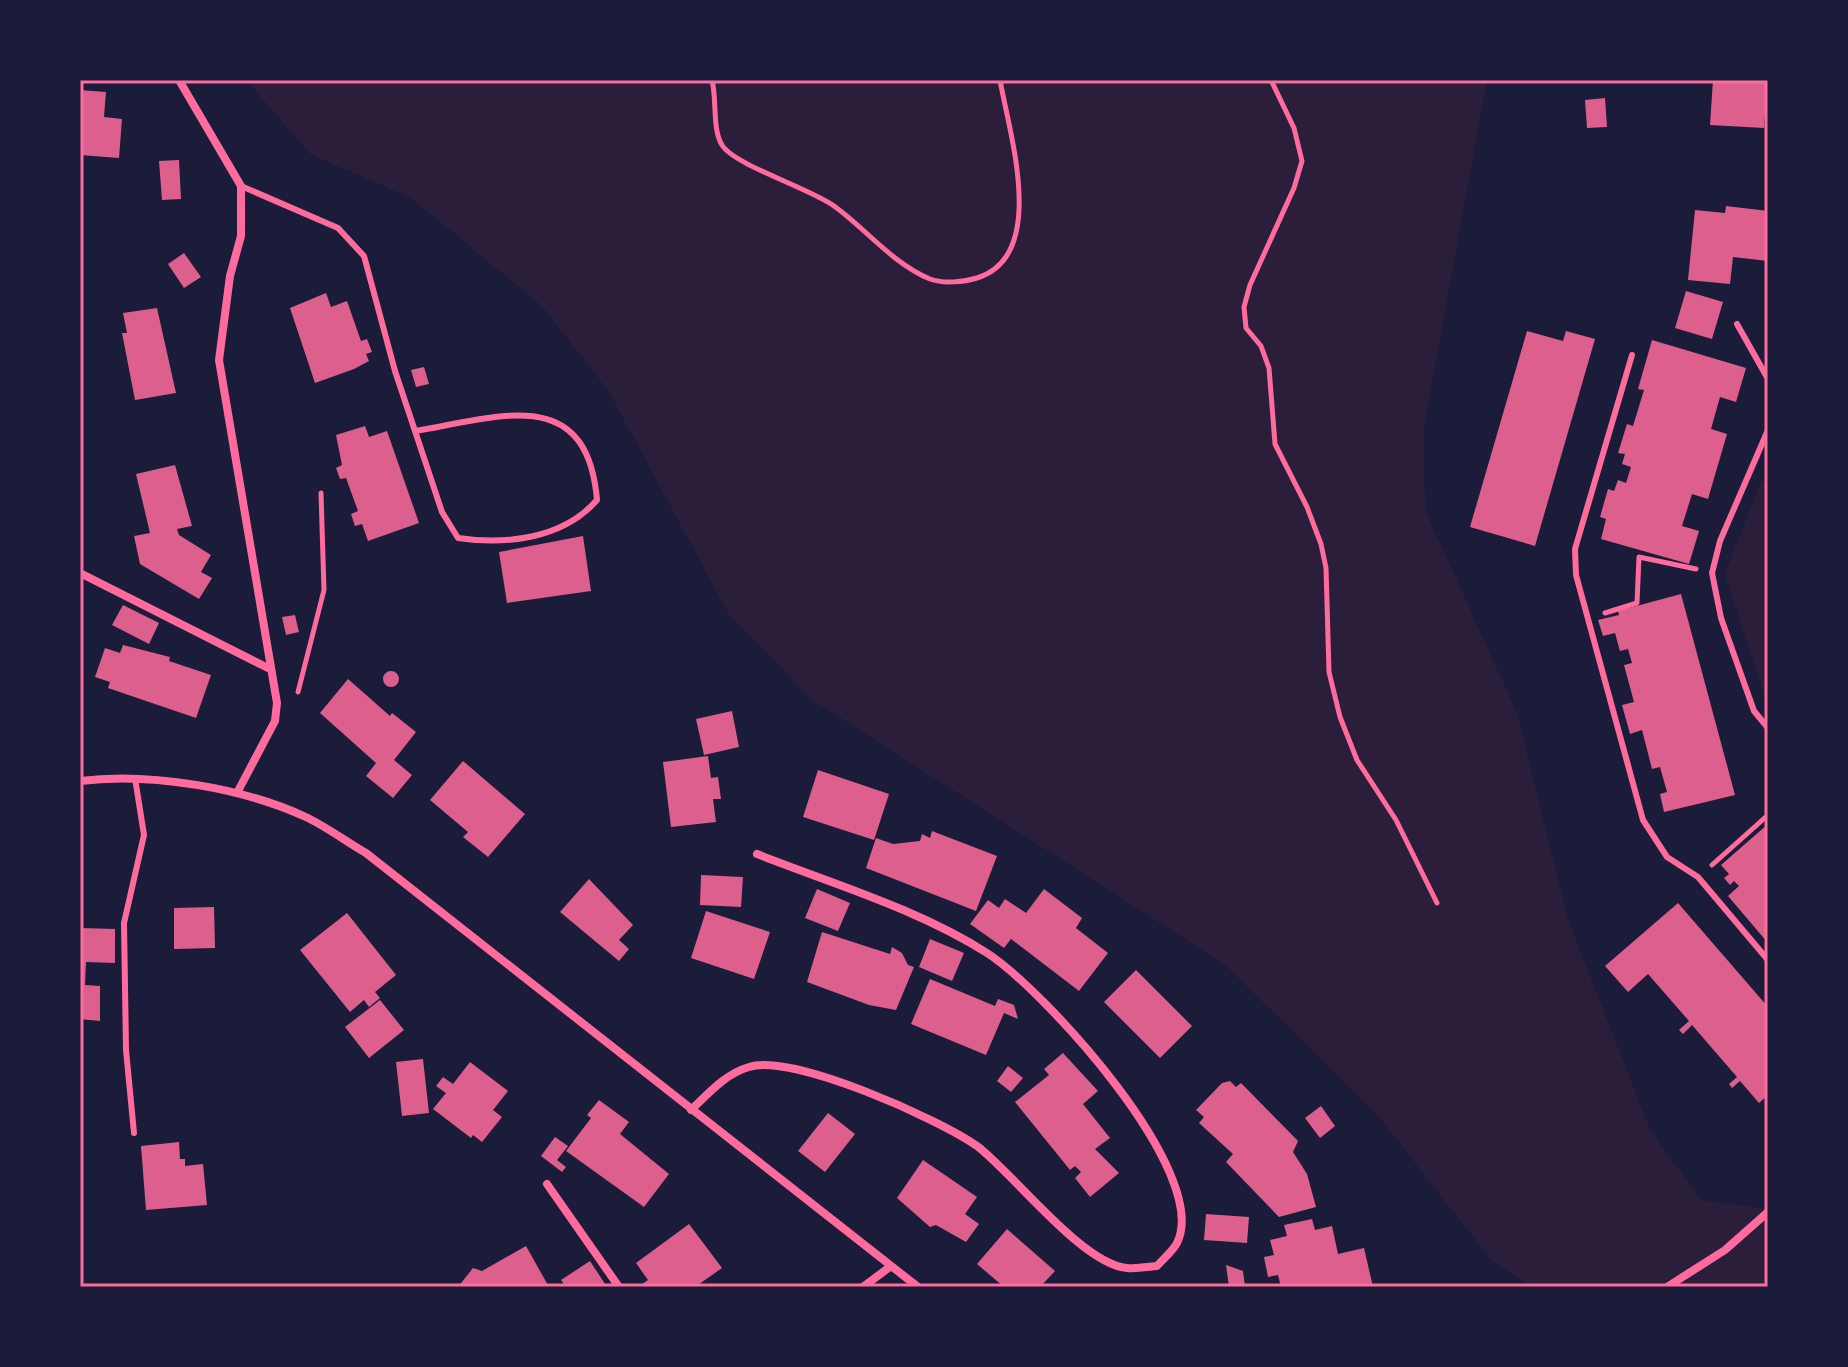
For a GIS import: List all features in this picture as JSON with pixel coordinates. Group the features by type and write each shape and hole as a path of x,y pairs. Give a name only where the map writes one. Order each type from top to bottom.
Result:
{"street":[{"path":"179,80 241,186 241,236 230,276 219,360 268,668 277,703 275,721 237,793"},
{"path":"80,573 268,668"},
{"path":"80,781 135,778 237,793 307,818 366,853 918,1287"},
{"path":"691,1110 722,1080 751,1066 793,1067 879,1096 976,1145 1088,1251 1124,1268 1157,1266 1178,1242 1181,1213 1167,1164 1109,1072 1050,1009 988,954 917,917 757,854"},
{"path":"547,1184 619,1287"},
{"path":"1667,1287 1725,1250 1768,1212"},
{"path":"863,1287 891,1266"}],"lane":[{"path":"241,186 338,228 364,256 415,431 442,512 458,538 515,542 582,518 597,500 594,468 576,434 552,418 507,416 415,431"},
{"path":"1737,324 1768,379"},
{"path":"1632,355 1575,549 1576,575 1643,820 1667,857 1698,877 1768,960"},
{"path":"1768,430 1720,541 1712,573 1721,618 1754,711 1768,728"},
{"path":"134,1133 126,1050 124,923 144,835 135,778"}],"path":[{"path":"712,80 722,146 734,156 811,191 907,267 933,280 966,281 992,273 1009,252 1019,224 1020,192 1000,80"},
{"path":"1271,80 1294,128 1302,161 1294,188 1250,285 1244,307 1246,328 1261,346 1269,368 1275,444 1307,507 1321,544 1326,568 1329,672 1340,717 1357,760 1396,820 1437,903"},
{"path":"275,721 299,690 324,590 321,493"},
{"path":"1588,618 1637,603 1639,557 1712,573"},
{"path":"1698,877 1768,815"}],"shaded area":[{"path":"246,80 1487,80 1424,428 1425,510 1517,713 1568,919 1651,1132 1702,1200 1768,1209 1768,1287 1533,1287 1492,1261 1379,1117 1224,964 811,699 728,613 609,392 542,306 411,198 310,154"},
{"path":"1761,481 1768,481 1768,705 1725,574"}],"building":[{"path":"1713,80 1767,80 1764,128 1710,125"},
{"path":"80,90 106,92 104,117 122,119 119,158 80,155"},
{"path":"1605,98 1607,127 1587,128 1585,100"},
{"path":"179,160 181,199 162,200 159,161"},
{"path":"1726,206 1768,211 1768,261 1733,257 1730,284 1688,280 1695,210 1725,213"},
{"path":"184,253 201,277 184,288 168,264"},
{"path":"1686,291 1723,302 1712,339 1675,328"},
{"path":"326,293 331,307 347,301 361,341 367,339 372,352 366,354 369,361 315,383 290,308"},
{"path":"157,308 176,393 135,400 122,333 127,333 123,313"},
{"path":"1527,331 1563,341 1566,331 1595,339 1535,546 1470,527"},
{"path":"1652,340 1746,368 1736,402 1720,397 1711,429 1727,434 1708,499 1692,494 1682,526 1699,531 1689,564 1601,539 1606,519 1600,517 1608,489 1614,491 1618,480 1626,483 1631,467 1622,464 1625,454 1618,453 1627,424 1633,426 1644,390 1638,389"},
{"path":"424,367 429,384 416,387 411,370"},
{"path":"365,426 369,437 387,431 419,523 368,541 362,524 355,526 351,514 358,511 346,478 340,479 336,468 342,465 336,435"},
{"path":"175,465 192,526 177,529 179,535 211,555 201,572 212,578 199,599 140,564 134,536 150,533 136,474"},
{"path":"583,536 591,591 507,603 499,552"},
{"path":"1681,594 1735,795 1664,812 1660,794 1667,792 1660,767 1652,769 1642,730 1630,734 1622,705 1634,702 1624,665 1632,663 1628,649 1620,651 1615,633 1603,636 1598,620 1619,615 1618,611"},
{"path":"123,605 159,623 149,644 112,625"},
{"path":"295,615 299,632 286,635 282,617"},
{"path":"123,645 170,657 169,661 211,675 196,718 108,688 110,682 95,677 105,648 120,653"},
{"path":"391,671 397,673 397,685 391,687 385,685 383,679 385,673"},
{"path":"348,679 390,716 392,713 416,732 394,760 412,775 393,798 366,776 376,763 320,713"},
{"path":"732,711 739,747 704,755 696,719"},
{"path":"708,756 711,778 718,777 721,799 713,799 716,822 671,827 663,762"},
{"path":"463,761 525,814 488,857 463,837 468,832 430,800"},
{"path":"818,770 889,794 874,840 803,817"},
{"path":"1768,824 1768,943 1728,896 1739,886 1734,881 1730,885 1724,878 1729,874 1721,865"},
{"path":"932,831 997,856 976,911 866,868 876,838 893,844 920,841 922,834 930,838"},
{"path":"701,875 743,877 741,907 700,905"},
{"path":"589,879 633,925 619,940 629,949 619,961 560,912"},
{"path":"817,889 850,903 838,931 805,918"},
{"path":"1044,889 1082,918 1076,928 1108,953 1079,991 1011,939 1004,948 970,924 988,900 999,908 1005,899 1026,913"},
{"path":"1678,903 1768,1007 1768,1095 1759,1103 1740,1081 1732,1088 1729,1084 1737,1077 1692,1025 1683,1034 1679,1030 1689,1021 1648,974 1628,992 1605,966"},
{"path":"214,907 215,948 174,949 174,908"},
{"path":"706,911 770,932 754,979 691,958"},
{"path":"347,913 396,975 375,992 380,998 369,1007 364,1000 350,1012 300,950"},
{"path":"80,928 115,929 115,963 86,962 85,985 100,986 100,1021 80,1019"},
{"path":"822,932 890,954 892,947 902,953 908,965 914,967 896,1010 869,1005 807,982"},
{"path":"930,939 964,953 952,981 919,967"},
{"path":"1136,970 1192,1026 1160,1058 1104,1002"},
{"path":"930,979 995,1006 998,999 1014,1005 1018,1019 1004,1013 986,1055 911,1024"},
{"path":"380,1000 404,1030 369,1058 345,1027"},
{"path":"1063,1053 1098,1091 1083,1104 1110,1138 1095,1149 1119,1173 1090,1197 1075,1178 1081,1172 1075,1166 1070,1170 1015,1102 1049,1075 1044,1069"},
{"path":"423,1059 429,1113 402,1116 396,1062"},
{"path":"470,1062 508,1091 493,1110 502,1117 482,1142 473,1135 471,1138 433,1109 446,1093 436,1086 443,1077 453,1084"},
{"path":"1008,1066 1023,1078 1011,1092 997,1081"},
{"path":"1230,1081 1236,1087 1241,1083 1298,1141 1293,1152 1307,1174 1316,1207 1279,1217 1226,1162 1233,1154 1199,1123 1204,1117 1196,1110 1222,1083"},
{"path":"599,1100 629,1122 620,1134 669,1174 644,1207 566,1151 591,1118 587,1115"},
{"path":"1321,1106 1335,1126 1320,1138 1305,1118"},
{"path":"828,1113 855,1134 825,1172 798,1151"},
{"path":"555,1137 568,1146 557,1160 566,1167 562,1172 541,1156"},
{"path":"179,1142 180,1159 185,1159 185,1166 203,1164 207,1205 146,1210 141,1146"},
{"path":"923,1160 977,1197 965,1214 979,1224 966,1242 936,1225 930,1227 897,1198"},
{"path":"1206,1214 1249,1217 1247,1243 1204,1240"},
{"path":"1312,1219 1315,1230 1332,1226 1338,1254 1364,1248 1373,1287 1281,1287 1278,1275 1268,1277 1264,1257 1274,1255 1270,1240 1287,1236 1284,1225"},
{"path":"689,1224 722,1268 695,1287 638,1287 648,1280 636,1263"},
{"path":"1007,1229 1055,1271 1040,1287 1004,1287 977,1264"},
{"path":"526,1246 549,1287 458,1287 473,1268 482,1271"},
{"path":"590,1261 607,1287 566,1287 561,1280"},
{"path":"1226,1265 1243,1271 1245,1287 1229,1287"}]}
